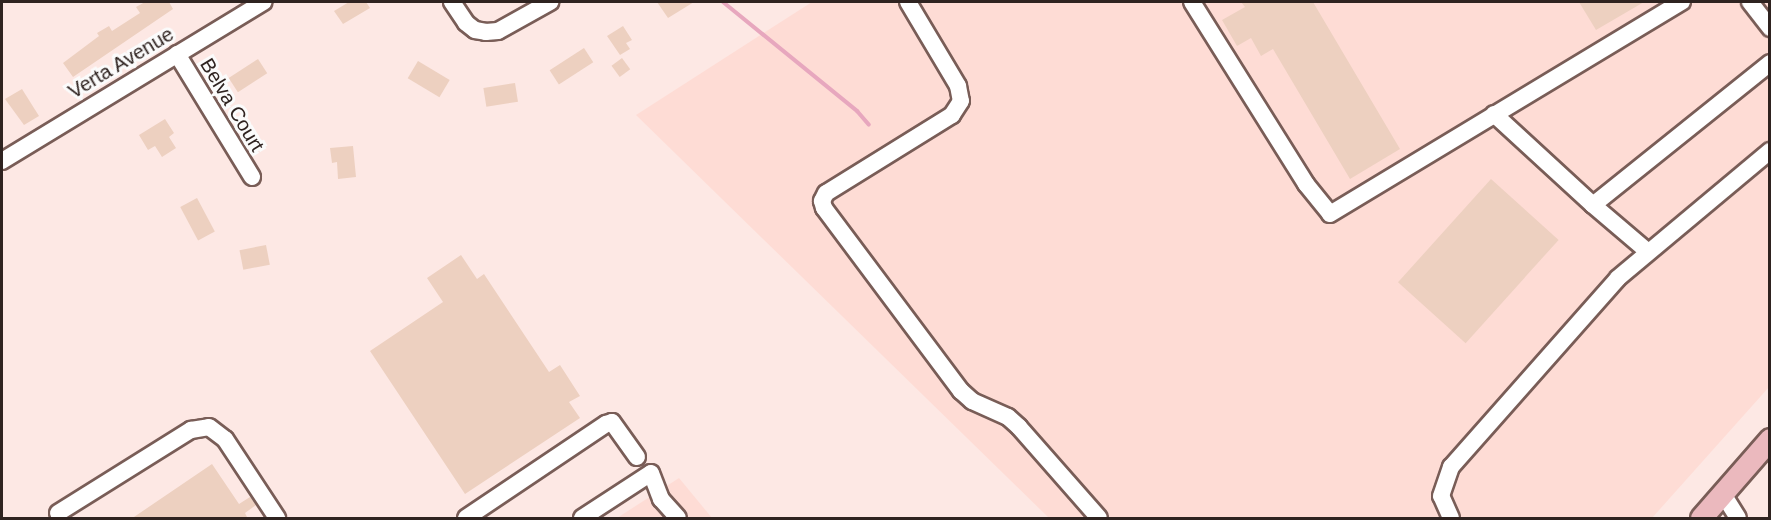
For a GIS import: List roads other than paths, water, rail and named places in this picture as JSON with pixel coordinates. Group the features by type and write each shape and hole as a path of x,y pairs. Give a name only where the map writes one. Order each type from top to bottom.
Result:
{"main road":[{"path":"1701,519 1770,439"}],"street":[{"name":"Verta Avenue","path":"2,161 263,2"},
{"path":"452,2 466,23 475,30 486,32 498,30 550,2"},
{"path":"908,2 958,86 961,101 952,115 826,193 822,201 824,208 961,391 972,401 1008,417 1019,427 1099,519"},
{"path":"1192,2 1306,184 1330,214 1682,2"},
{"path":"1750,2 1770,28"},
{"name":"Belva Court","path":"177,54 252,177"},
{"path":"1593,205 1770,63"},
{"path":"1494,114 1647,251"},
{"path":"1451,519 1442,496 1451,466 1617,278 1770,151"},
{"path":"466,519 606,424 612,422 637,457"},
{"path":"58,513 191,430 209,427 225,439 277,519"},
{"path":"582,519 651,473 670,516"},
{"path":"1723,494 1738,519"}],"waterway":[{"path":"723,2 857,111 869,125"}]}
